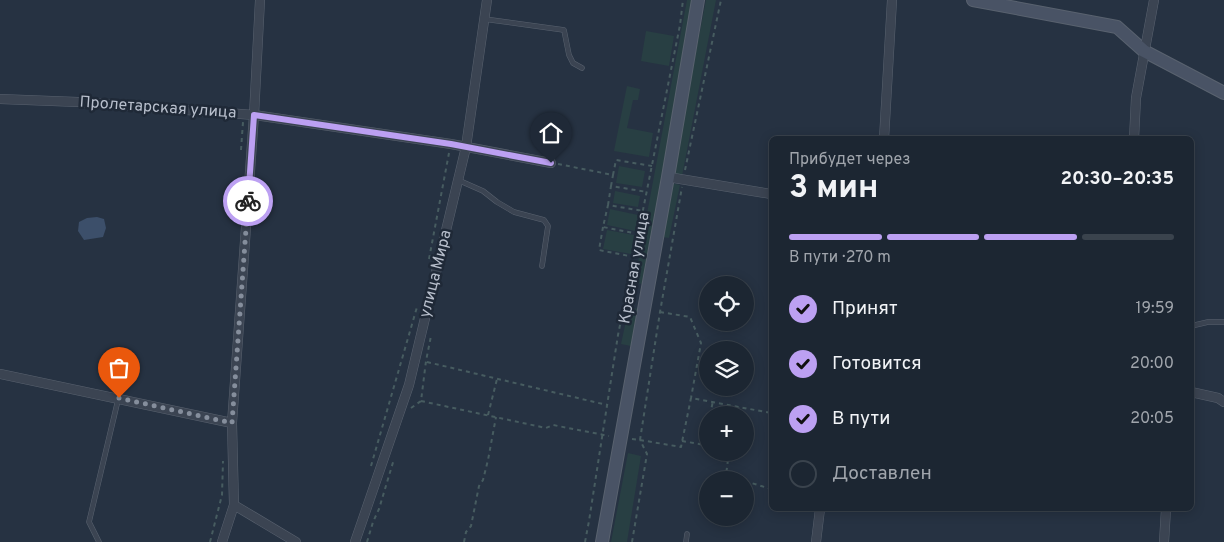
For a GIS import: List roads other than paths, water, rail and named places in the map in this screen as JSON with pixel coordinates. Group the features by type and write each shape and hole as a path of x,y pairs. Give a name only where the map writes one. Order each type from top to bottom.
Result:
{"main road":[{"name":"Красная улица","path":"602,542 698,0"},
{"path":"973,0 1116,27 1144,51 1224,93"}],"street":[{"path":"222,542 234,505 232,423 254,115 260,0"},
{"name":"улица Мира","path":"355,542 409,385 466,147 488,0"},
{"path":"884,136 892,0"},
{"path":"1134,136 1136,98 1154,0"},
{"name":"Пролетарская улица","path":"0,99 78,102 254,115 451,144 551,163"},
{"path":"668,177 769,194"},
{"path":"0,374 232,423"},
{"path":"1194,393 1218,398 1224,402"},
{"path":"234,505 296,542"},
{"path":"816,542 820,511"},
{"path":"1164,542 1166,511"}],"lane":[{"path":"484,19 564,30 569,55 573,63 582,68"},
{"path":"551,163 556,142"},
{"path":"458,180 482,191 514,212 544,220 548,226 542,266"},
{"path":"1194,325 1208,322 1224,322"},
{"path":"99,542 89,522 119,398"},
{"path":"686,542 687,534"}],"water":[{"path":"97,217 104,219 106,228 103,237 84,240 78,231 79,222 87,218"}]}
